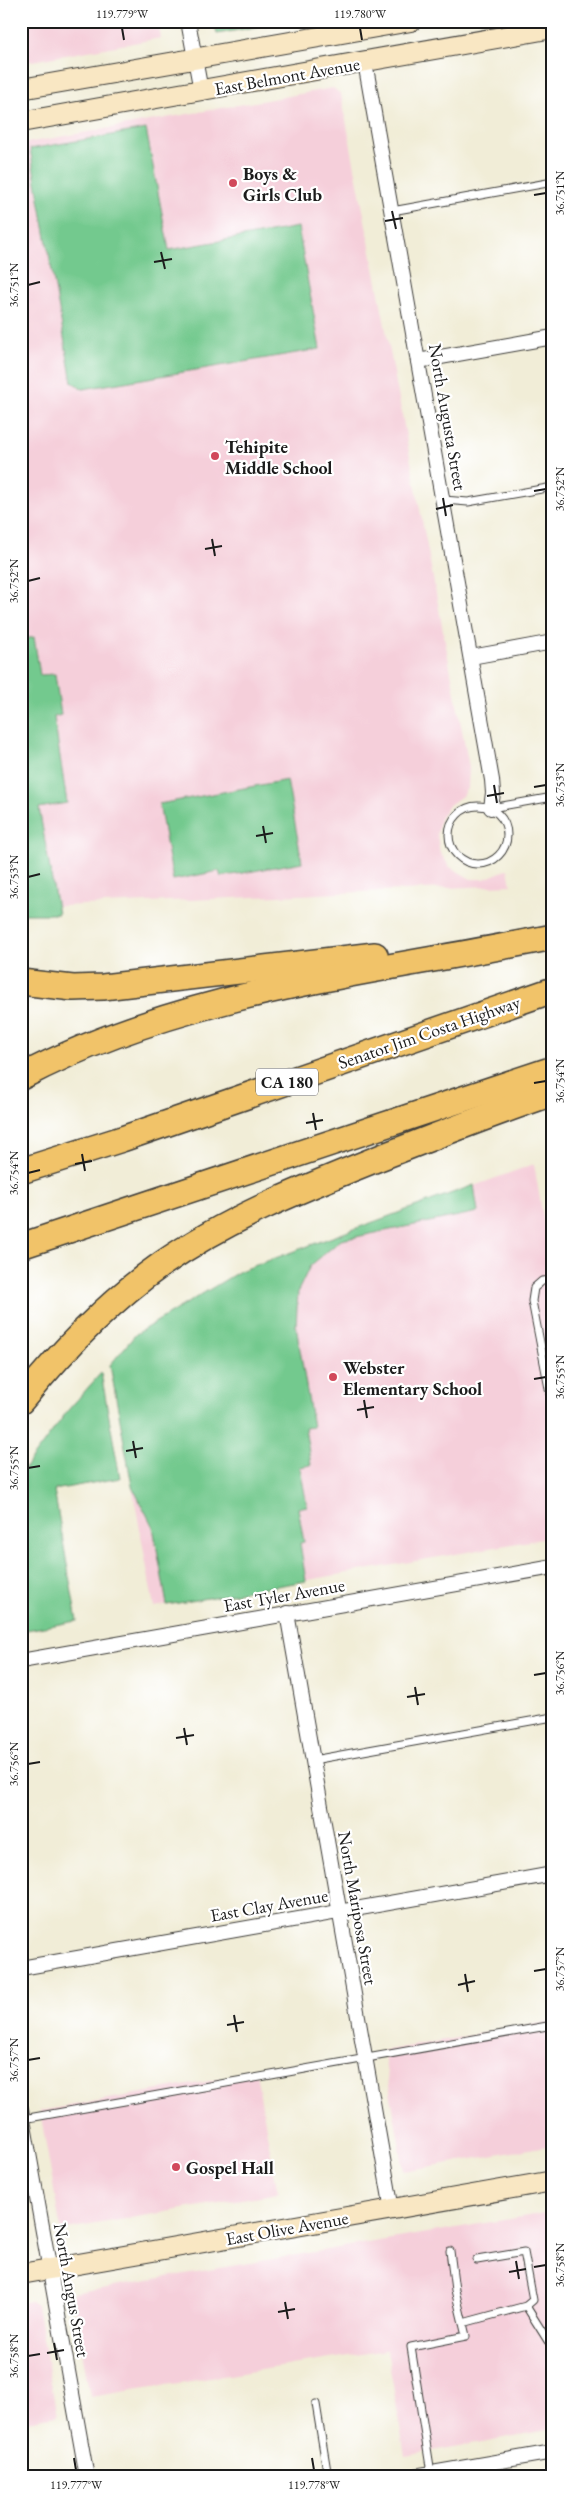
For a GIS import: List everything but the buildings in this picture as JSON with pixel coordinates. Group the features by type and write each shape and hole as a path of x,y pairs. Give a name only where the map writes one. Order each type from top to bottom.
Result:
{"highway":[{"path":"21,982 73,988 103,988 371,956 543,939"},
{"path":"21,1076 93,1042 185,1011 278,989 543,939"},
{"name":"Senator Jim Costa Highway","path":"21,1171 122,1139 553,990"},
{"path":"25,1246 553,1068"},
{"path":"21,1401 39,1379 119,1297 161,1264 204,1238 260,1208 316,1183 553,1093"}],"main road":[{"name":"East Belmont Avenue","path":"21,89 411,21"},
{"name":"East Belmont Avenue","path":"21,122 553,28"},
{"name":"East Olive Avenue","path":"21,2274 553,2181"}],"street":[{"path":"188,21 201,91"},
{"name":"North Augusta Street","path":"365,62 444,500 492,780 491,808"},
{"path":"418,361 553,337"},
{"path":"470,657 553,642"},
{"name":"East Tyler Avenue","path":"21,1661 553,1567"},
{"name":"North Mariposa Street","path":"287,1613 392,2210"},
{"name":"East Clay Avenue","path":"21,1968 553,1874"},
{"name":"North Angus Street","path":"22,2114 87,2477"},
{"path":"409,2477 553,2452"}],"lane":[{"path":"392,210 553,182"},
{"path":"444,500 468,502 553,487"},
{"path":"491,808 498,814 507,831 503,850 497,857 480,864 461,860 449,844 450,825 454,816 471,806 491,808 553,797"},
{"path":"553,1280 542,1281 534,1288 532,1301 553,1409"},
{"path":"313,1760 553,1717"},
{"path":"22,2114 553,2026"},
{"path":"431,2473 411,2347 466,2336 450,2252"},
{"path":"463,2323 526,2306 533,2300 524,2252 477,2260"},
{"path":"526,2306 548,2341 553,2341"},
{"path":"316,2404 328,2477"}],"shaded area":[{"path":"21,21 158,21 161,38 21,63"},
{"name":"Tehipite Middle School","path":"333,88 341,94 469,767 468,787 462,796 448,806 440,819 437,835 440,853 450,867 471,879 484,879 508,869 511,885 21,908 21,144"},
{"name":"Webster Elementary School","path":"534,1164 553,1276 553,1537 154,1607 110,1365 136,1334 240,1271"},
{"path":"553,2021 553,2145 404,2171 383,2051"},
{"path":"256,2073 278,2193 61,2230 40,2111"},
{"path":"553,2213 553,2429 405,2456 387,2350 90,2397 72,2293"},
{"path":"31,2301 37,2305 57,2416 21,2422 21,2303"}],"green space":[{"path":"214,21 271,21 272,24 217,34"},
{"path":"146,129 169,250 298,227 320,349 83,389 72,382 30,149"},
{"path":"21,620 25,639 34,637 40,675 55,674 61,715 54,717 67,803 39,808 58,914 21,914"},
{"path":"287,780 302,862 221,877 219,871 173,880 159,804"},
{"path":"474,1185 478,1212 341,1240 310,1266 298,1291 296,1326 313,1427 305,1428 311,1465 300,1467 307,1506 298,1508 304,1542 300,1543 306,1581 167,1605 153,1527 132,1486 110,1365 136,1334 240,1271"},
{"path":"101,1373 120,1478 54,1490 77,1621 21,1631 21,1473 69,1409"}],"place":[{"name":"Boys & Girls Club","path":"233,183"},
{"name":"Tehipite Middle School","path":"215,456"},
{"name":"Webster Elementary School","path":"333,1377"},
{"name":"Gospel Hall","path":"176,2167"}]}
